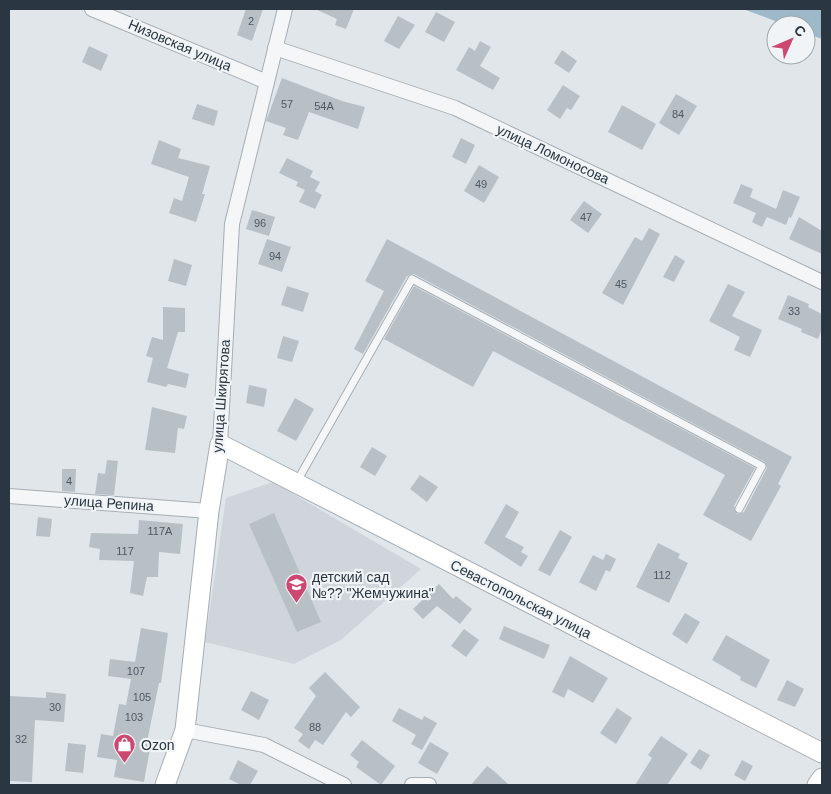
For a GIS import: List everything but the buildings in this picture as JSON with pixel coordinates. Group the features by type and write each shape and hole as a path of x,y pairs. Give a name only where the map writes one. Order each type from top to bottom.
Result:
{"street":[{"name":"Низовская улица","path":"92,9 267,82"},
{"name":"улица Шкирятова","path":"165,785 185,730 209,511 220,444 232,224 285,9"},
{"name":"улица Ломоносова","path":"275,48 455,108 822,282"},
{"name":"Севастопольская улица","path":"220,444 822,754"},
{"name":"улица Репина","path":"9,496 209,511"},
{"path":"185,730 264,745 344,785"},
{"path":"817,785 822,778"},
{"path":"412,785 429,785"}],"lane":[{"path":"296,483 412,279 762,466 739,509"}],"shaded area":[{"name":"детский сад №?? \"Жемчужина\"","path":"273,482 421,569 341,640 294,664 205,642 226,498"}],"water":[{"path":"743,9 822,9 822,39 816,37 816,15 766,15 766,18"}],"place":[{"name":"детский сад №?? \"Жемчужина\"","path":"296,604"},
{"name":"Ozon","path":"125,764"}]}
